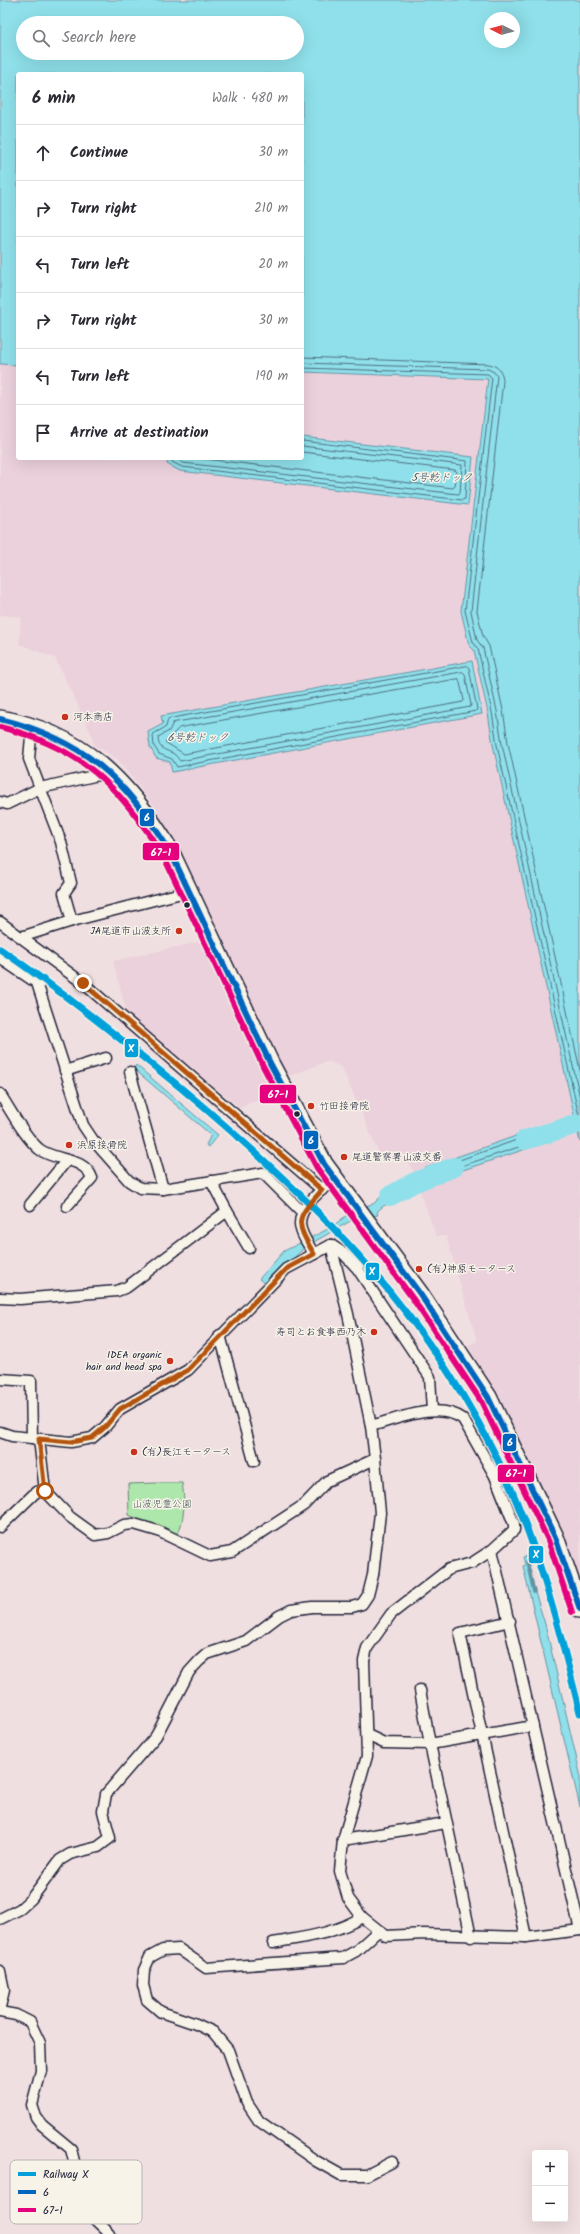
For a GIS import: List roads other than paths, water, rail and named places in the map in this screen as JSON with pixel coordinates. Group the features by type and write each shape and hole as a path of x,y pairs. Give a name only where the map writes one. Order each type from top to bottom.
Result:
{"highway":[{"path":"0,719 32,726 84,750 101,764 146,813 170,851 328,1185 356,1207 370,1225 420,1294 488,1397 555,1537 580,1609"}],"street":[{"path":"32,726 28,759 61,842 71,883 64,893 72,921"},
{"path":"0,802 7,804 40,788 103,774 101,764"},
{"path":"21,937 72,921 188,891"},
{"path":"0,922 83,983 328,1185 302,1212 300,1224 303,1236 314,1254"},
{"path":"0,958 37,983 83,1125 93,1140 129,1181 140,1188 163,1189 263,1173 302,1212"},
{"path":"65,1071 106,1058"},
{"path":"130,1072 163,1189"},
{"path":"0,1094 17,1121 40,1150 90,1170 92,1178 67,1206"},
{"path":"30,1205 66,1160"},
{"path":"211,1181 249,1248"},
{"path":"0,1298 20,1299 117,1291 127,1287 227,1211"},
{"path":"0,1432 35,1439 71,1442 92,1438 105,1427 120,1409 188,1370 220,1335 286,1269 331,1245"},
{"path":"331,1245 343,1253 357,1268 430,1377 432,1411"},
{"path":"0,1919 20,1909 31,1899 60,1860 70,1854 98,1847 110,1838 103,1811 106,1794 156,1736 189,1672 199,1661 207,1654 246,1641 279,1616 291,1610 312,1607 352,1607 362,1604 368,1595 373,1575 380,1513 375,1459 371,1426 348,1314 331,1245"},
{"path":"220,1335 254,1461"},
{"path":"0,1379 31,1381 35,1439 45,1491 70,1517 95,1535 108,1533 124,1525 134,1524 158,1531 210,1556 232,1552 304,1505 327,1481 375,1459"},
{"path":"371,1426 432,1411 456,1414 463,1419 495,1476 514,1524 514,1530 492,1550 472,1563 449,1569 391,1614 378,1630 367,1648 364,1661 367,1756 343,1840 340,1871 348,1898 362,1917 386,1936 424,1934 471,1937 526,1937 580,1930 510,1621 492,1550"},
{"path":"0,1527 36,1492 45,1491"},
{"path":"510,1621 460,1633 526,1937"},
{"path":"420,1690 446,1823 471,1937"},
{"path":"367,1735 384,1743 430,1744 483,1736 533,1726"},
{"path":"343,1840 446,1823"},
{"path":"273,1943 346,1928 362,1917"},
{"path":"378,1931 356,1951 343,1958 206,1968 179,1949 163,1950 150,1957 144,1970 143,1985 147,2000 161,2012 196,2024 213,2032 228,2050 247,2103 260,2121 316,2161 341,2174 367,2175 392,2162"},
{"path":"0,1971 4,1990 0,2007"},
{"path":"0,2012 16,2015 30,2022 40,2043 41,2064 41,2071 32,2105 36,2117 42,2125 71,2149 74,2160"},
{"path":"100,2224 110,2234"}],"water":[{"path":"0,0 580,0 580,1142 493,745 488,713 474,650 469,645 461,611 488,379 304,372 304,72 16,72 16,365 0,364"},
{"name":"5号乾ドック","path":"304,437 473,457 468,505 180,471 167,464 168,460 304,460"},
{"name":"6号乾ドック","path":"472,661 482,714 172,772 170,762 156,758 150,747 148,732 163,724 161,716"},
{"path":"136,1065 218,1135 208,1147 206,1145 211,1135 134,1069"},
{"path":"547,1125 553,1140 430,1181 425,1168"},
{"path":"412,1176 416,1187 382,1207 377,1212 378,1215 354,1219 305,1247 266,1285 259,1279 284,1251 330,1228 350,1213 373,1204 393,1186"},
{"path":"527,1556 529,1564 527,1567 545,1624 580,1773 580,1807 523,1566 525,1565 523,1557"}],"waterway":[{"path":"525,1140 577,1124"},
{"path":"390,1196 413,1183 454,1167"},
{"path":"527,1561 534,1592"}],"rail line":[{"name":"X","path":"0,949 47,982 137,1052 231,1130 323,1218 366,1264 406,1312 443,1363 476,1418 506,1477 539,1564 557,1623 580,1713"}],"place":[{"name":"河本商店","path":"65,717"},
{"name":"JA尾道市山波支所","path":"179,931"},
{"name":"竹田接骨院","path":"311,1106"},
{"name":"浜原接骨院","path":"69,1145"},
{"name":"尾道警察署山波交番","path":"344,1157"},
{"name":"(有)神原モータース","path":"419,1269"},
{"name":"寿司とお食事西乃木","path":"374,1332"},
{"name":"IDEA organic hair and head spa","path":"170,1361"},
{"name":"(有)長江モータース","path":"134,1452"}],"park label":[{"name":"山波児童公園","path":"162,1504"}]}
